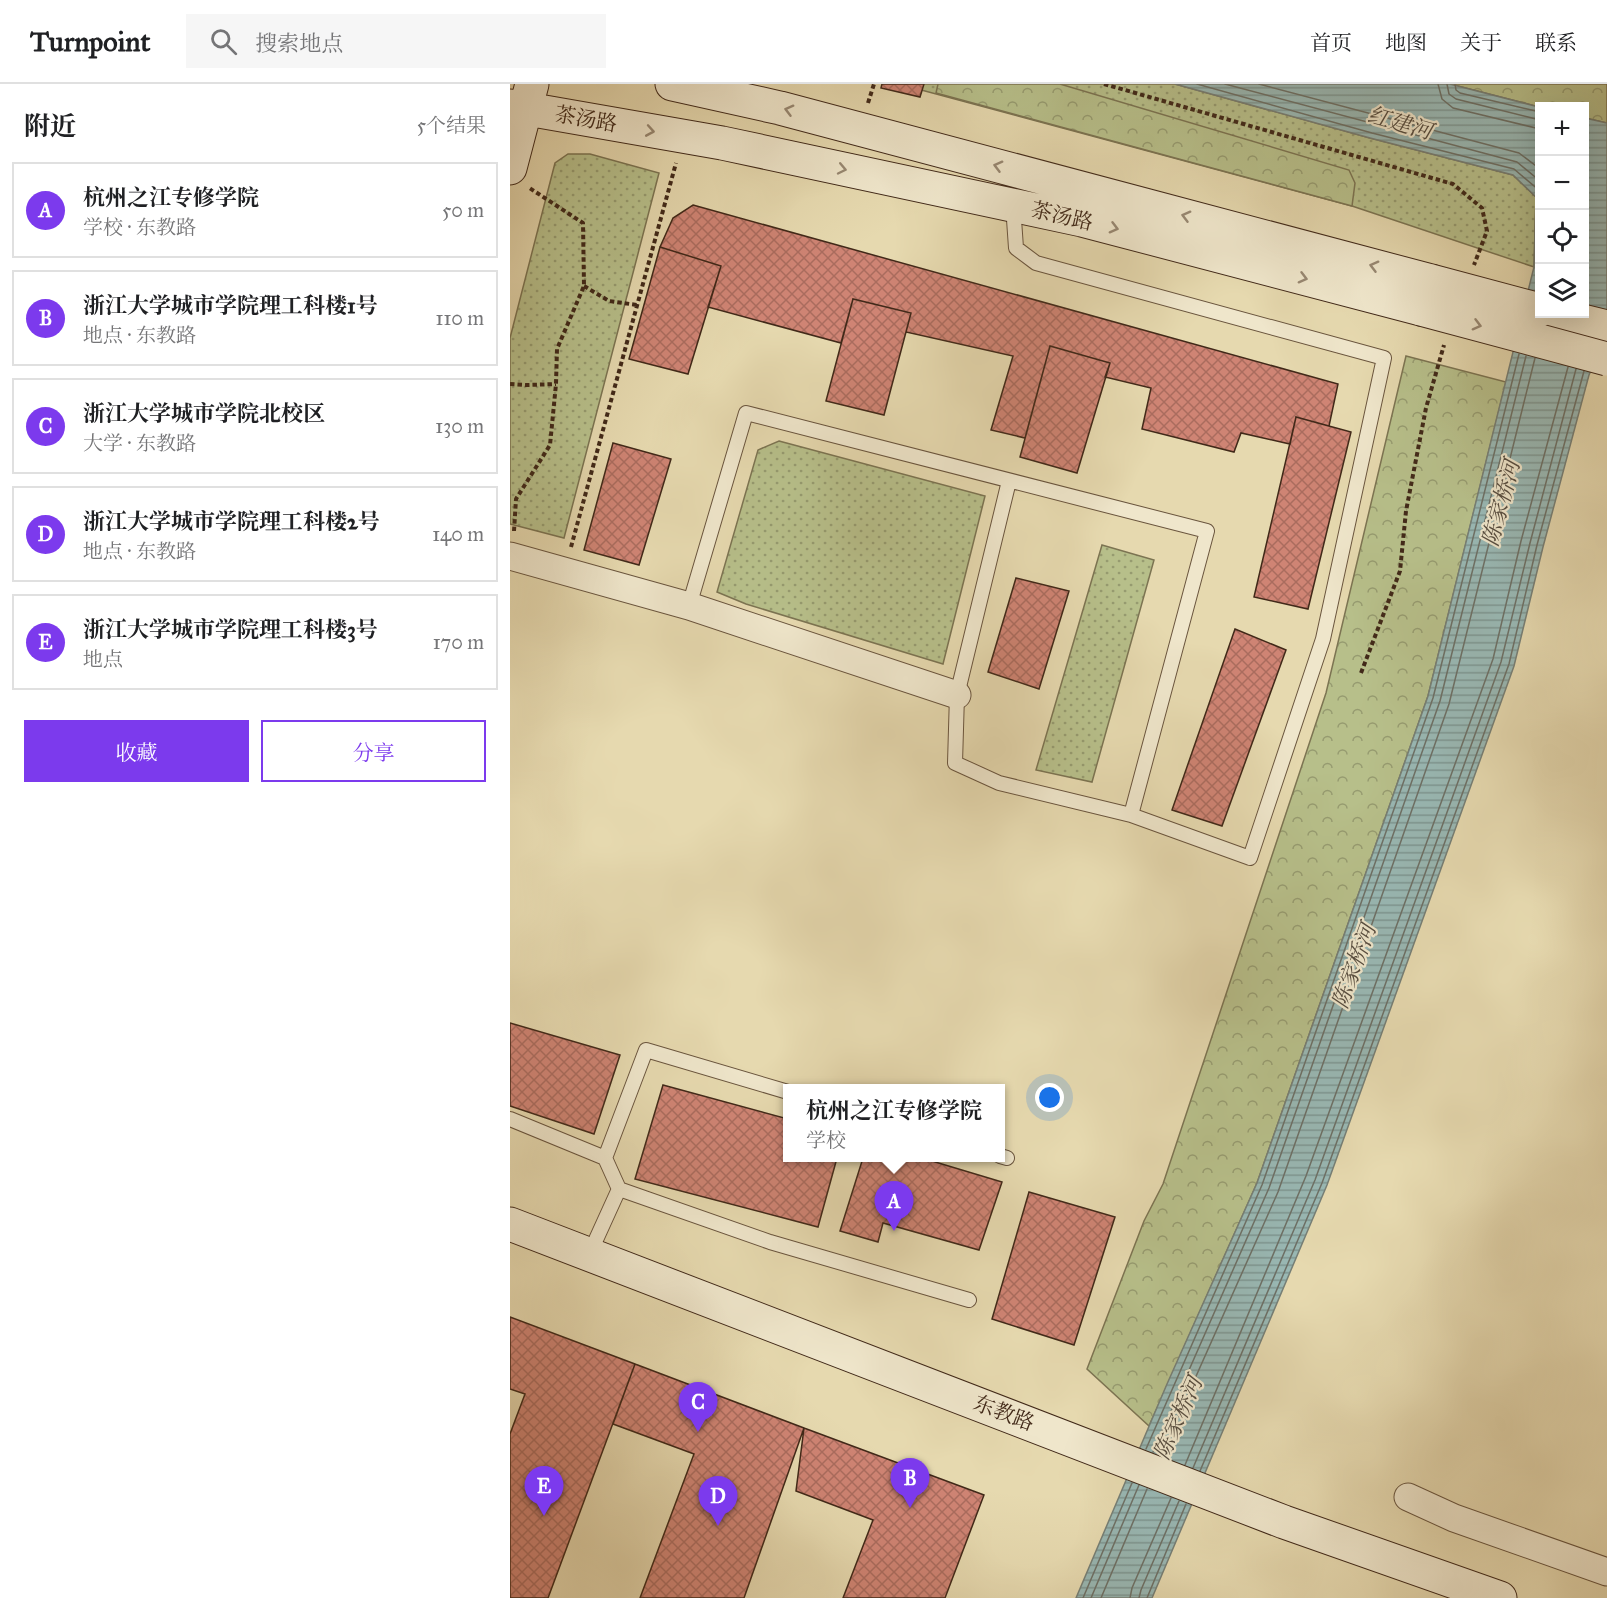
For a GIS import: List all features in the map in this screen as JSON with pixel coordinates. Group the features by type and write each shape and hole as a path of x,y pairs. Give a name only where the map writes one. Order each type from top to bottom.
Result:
{"street":[{"name":"茶汤路","path":"672,84 780,108 1426,295 1607,360"},
{"name":"茶汤路","path":"522,99 683,136 1426,295 1535,309"},
{"path":"515,175 522,99"},
{"path":"1570,318 1607,327"},
{"path":"511,556 689,606 957,695"},
{"name":"东教路","path":"510,1224 1282,1531 1441,1598"},
{"name":"东教路","path":"510,1244 1043,1437"},
{"path":"1408,1497 1454,1518 1607,1572"},
{"name":"东教路","path":"1282,1531 1500,1598"}],"lane":[{"path":"1009,481 957,695 955,763 999,783 1131,815 1250,858 1323,639 1384,358 1036,263 1016,248 1013,205"},
{"path":"689,606 746,413 1207,531 1131,815"},
{"path":"605,1158 646,1050 783,1091"},
{"path":"510,1119 605,1158 619,1190 770,1242 969,1300"},
{"path":"590,1255 619,1190"}],"path":[{"path":"1104,84 1452,184 1482,208 1487,231 1471,274"},
{"path":"565,571 683,136"},
{"path":"511,556 516,499 550,445 557,349 584,286 583,224 515,175"},
{"path":"584,286 609,301 637,305"},
{"path":"1361,674 1400,571 1406,511 1426,408 1446,337"},
{"path":"510,384 556,384"}],"green space":[{"path":"899,84 1175,84 1513,175 1535,196 1534,267 1352,206"},
{"path":"938,84 1060,84 1349,170 1355,183 1352,206 936,93"},
{"path":"1450,84 1607,84 1607,123 1589,119 1589,102 1535,102 1535,106"},
{"path":"568,154 590,154 659,173 564,538 510,524 510,338 555,163"},
{"path":"1406,356 1506,382 1428,696 1257,1183 1149,1426 1087,1369 1144,1221 1163,1184 1326,693"},
{"path":"779,441 985,496 943,664 746,604 717,592 758,450"},
{"path":"1102,545 1154,560 1092,782 1036,770"}],"water":[{"name":"红建河","path":"1175,84 1450,84 1535,106 1535,196 1513,175"},
{"name":"陈家桥河","path":"1589,119 1607,123 1607,336 1589,375 1514,666 1327,1185 1152,1598 1076,1598 1167,1384 1257,1183 1428,696 1534,267 1535,232 1535,318 1589,318"}],"building":[{"path":"882,84 924,84 920,97 881,88"},
{"path":"693,205 1338,384 1329,426 1296,417 1290,444 1241,433 1234,452 1142,429 1151,388 1105,377 1110,363 1050,346 1025,438 991,430 1013,356 906,332 911,313 853,299 841,343 708,307 721,266 660,247 673,218"},
{"path":"660,247 721,266 688,374 629,359"},
{"path":"853,299 911,313 884,415 826,401"},
{"path":"1050,346 1110,363 1077,473 1020,457"},
{"path":"1296,417 1351,432 1308,609 1254,597"},
{"path":"613,443 671,459 639,565 584,550"},
{"path":"1016,578 1069,591 1039,689 988,672"},
{"path":"1235,629 1286,650 1222,826 1172,810"},
{"path":"510,1023 620,1055 594,1134 510,1106"},
{"path":"663,1085 783,1118 783,1162 836,1162 818,1227 635,1179"},
{"path":"862,1162 935,1162 1002,1182 979,1250 883,1223 878,1242 840,1231"},
{"path":"1029,1192 1115,1217 1074,1345 992,1319"},
{"path":"510,1317 635,1364 548,1598 510,1598 510,1434 525,1394 510,1389"},
{"path":"635,1364 804,1428 744,1598 640,1598 694,1454 613,1424"},
{"path":"804,1428 984,1495 945,1598 843,1598 873,1520 796,1491"}],"place":[{"name":"杭州之江专修学院","path":"894,1231"},
{"name":"浙江大学城市学院北校区","path":"698,1432"},
{"name":"浙江大学城市学院理工科楼1号","path":"910,1508"},
{"name":"浙江大学城市学院理工科楼3号","path":"544,1516"},
{"name":"浙江大学城市学院理工科楼2号","path":"718,1526"}]}
